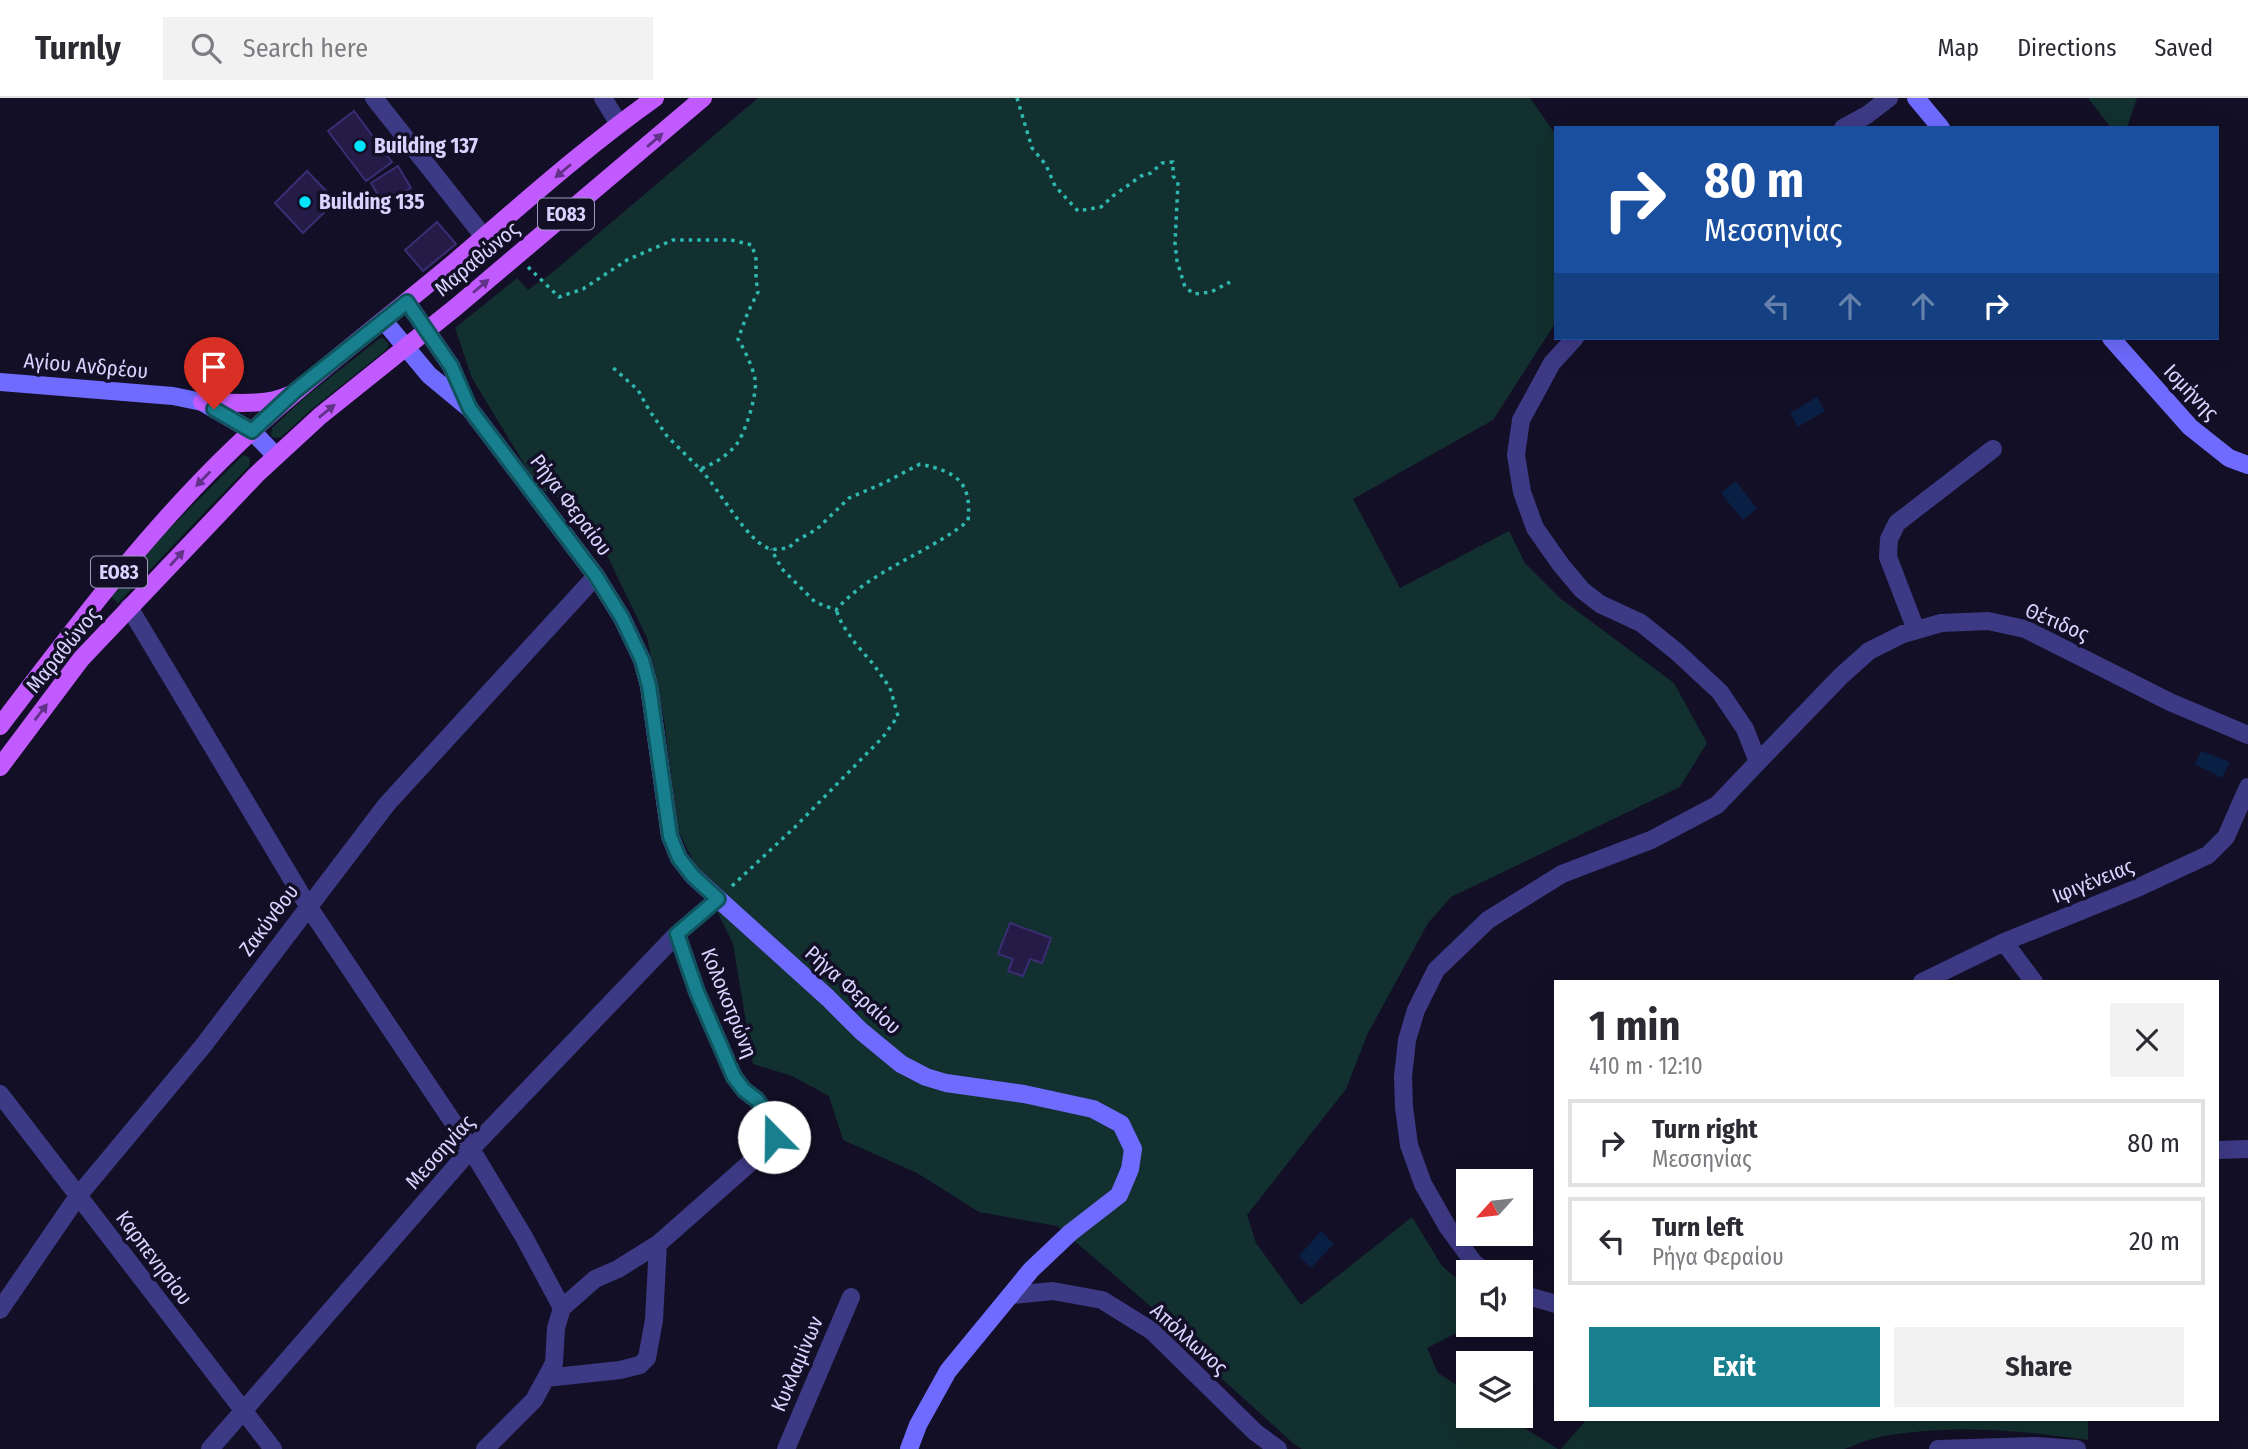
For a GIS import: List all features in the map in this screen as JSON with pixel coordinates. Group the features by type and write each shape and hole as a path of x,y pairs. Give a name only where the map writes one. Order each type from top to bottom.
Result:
{"main road":[{"name":"Μαραθώνος","path":"0,726 138,549 252,431 295,391 384,321 619,124 655,98"},
{"name":"Μαραθώνος","path":"0,767 81,659 276,456 320,416 516,256 703,98"},
{"path":"202,402 279,399 295,391"}],"street":[{"path":"374,98 484,237"},
{"path":"603,98 619,124"},
{"path":"1847,126 1889,98"},
{"path":"1916,98 1939,126"},
{"path":"407,302 451,366 470,409"},
{"path":"384,321 429,375 470,409"},
{"path":"1573,340 1552,363 1521,420 1516,455 1522,492 1535,528 1582,590 1600,604 1641,623 1720,692 1745,729 1758,762"},
{"name":"Ισμήνης","path":"2113,340 2190,427 2229,458 2248,465"},
{"name":"Αγίου Ανδρέου","path":"0,382 173,396 202,402 252,431 276,456"},
{"name":"Ρήγα Φεραίου","path":"470,409 596,576 622,618 642,660 654,709 670,836 679,858 693,876 828,998 860,1031 901,1064 926,1077 946,1083 1024,1094 1093,1109 1121,1124 1133,1149 1130,1169 1119,1195 1070,1234 1031,1270 948,1371 918,1425 909,1449"},
{"path":"1916,630 1888,557 1889,539 1897,523 1993,450"},
{"name":"Ζακύνθου","path":"0,1310 78,1196 203,1046 387,804 596,576"},
{"path":"129,607 308,906 471,1149 524,1237 562,1308 556,1328 554,1363 534,1400 485,1449"},
{"name":"Θέτιδος","path":"1472,1260 1447,1226 1423,1184 1409,1144 1404,1107 1403,1077 1407,1040 1416,1010 1436,970 1488,920 1562,874 1651,840 1717,806 1841,676 1869,651 1903,634 1941,623 1988,621 2025,629 2170,702 2248,735"},
{"name":"Ιφιγένειας","path":"1926,980 2004,942 2136,889 2208,855 2226,837 2248,787"},
{"name":"Μεσσηνίας","path":"210,1449 471,1149 677,934 718,899"},
{"name":"Κολοκοτρώνη","path":"562,1308 595,1279 618,1269 658,1244 768,1147 774,1137 771,1119 734,1077 697,992 677,934"},
{"path":"2004,942 2032,980"},
{"name":"Καρπενησίου","path":"0,1094 273,1449"},
{"path":"2219,1150 2248,1149"},
{"path":"546,1378 620,1370 640,1366 647,1358 654,1320 658,1244"},
{"name":"Απόλλωνος","path":"1012,1295 1053,1291 1102,1300 1152,1331 1255,1432 1278,1449"},
{"name":"Κυκλαμίνων","path":"786,1449 851,1297"},
{"path":"1533,1297 1554,1303"},
{"path":"1938,1449 2036,1446 2077,1449"}],"path":[{"path":"1017,98 1032,148 1046,165 1055,186 1077,211 1101,207 1141,176 1151,173 1162,163 1173,162 1173,176 1178,182 1175,243 1185,287 1194,294 1211,292 1230,282"},
{"path":"516,256 559,297 583,289 626,260 673,240 731,240 752,245 757,259 758,292 738,339 746,352 756,382 751,412 737,444 715,463 700,469"},
{"path":"610,365 638,390 667,436 710,479 737,518 759,543 771,549 789,548 794,541 817,529 849,498 920,464 950,472 962,482 970,502 968,521 949,536 853,592 836,610"},
{"path":"718,899 795,827 883,737 898,716 890,688 855,643 836,610 815,602 782,569 771,549"}],"green space":[{"path":"758,98 1530,98 1554,132 1554,325 1493,420 1353,499 1400,588 1509,531 1525,563 1561,599 1674,683 1707,743 1680,787 1451,897 1428,923 1367,1035 1346,1089 1247,1215 1256,1243 1301,1305 1412,1217 1442,1266 1456,1278 1456,1333 1427,1348 1438,1373 1456,1384 1456,1428 1524,1428 1558,1449 1302,1449 1220,1377 1148,1304 1057,1226 979,1212 917,1173 843,1140 829,1096 792,1076 753,1064 733,944 678,830 664,720 647,638 603,547 570,504 538,487 472,378 455,328 517,278 528,290 553,272"},
{"path":"2088,98 2137,98 2128,126 2109,126"},
{"path":"383,338 389,344 386,350 281,437 271,436 272,428 304,398"},
{"path":"243,455 249,457 249,466 118,603 110,596 164,534"},
{"path":"1585,1421 2088,1421 2088,1440 2010,1431 1958,1430 1880,1437 1844,1449 1561,1449"}],"water":[{"path":"1817,397 1825,411 1798,427 1790,413"},
{"path":"1736,481 1757,509 1743,520 1721,493"},
{"path":"2201,751 2230,762 2222,778 2195,764"},
{"path":"1321,1231 1334,1244 1311,1268 1299,1256"}],"building":[{"name":"Building 137","path":"354,111 392,162 366,181 328,131"},
{"path":"398,166 411,188 384,205 371,183"},
{"name":"Building 135","path":"307,171 336,201 303,233 275,203"},
{"path":"437,222 456,244 423,271 405,250"},
{"path":"1010,923 1051,938 1042,963 1030,959 1023,976 1008,971 1013,959 998,954"}],"place":[{"name":"Building 137","path":"360,146"},
{"name":"Building 135","path":"305,202"}],"route":[{"path":"214,409 252,431 295,391 407,302 428,329 451,366 470,409 596,576 634,641 642,660 654,709 670,836 679,858 693,876 718,899 677,934 697,992 734,1077 771,1119 774,1137"}]}
